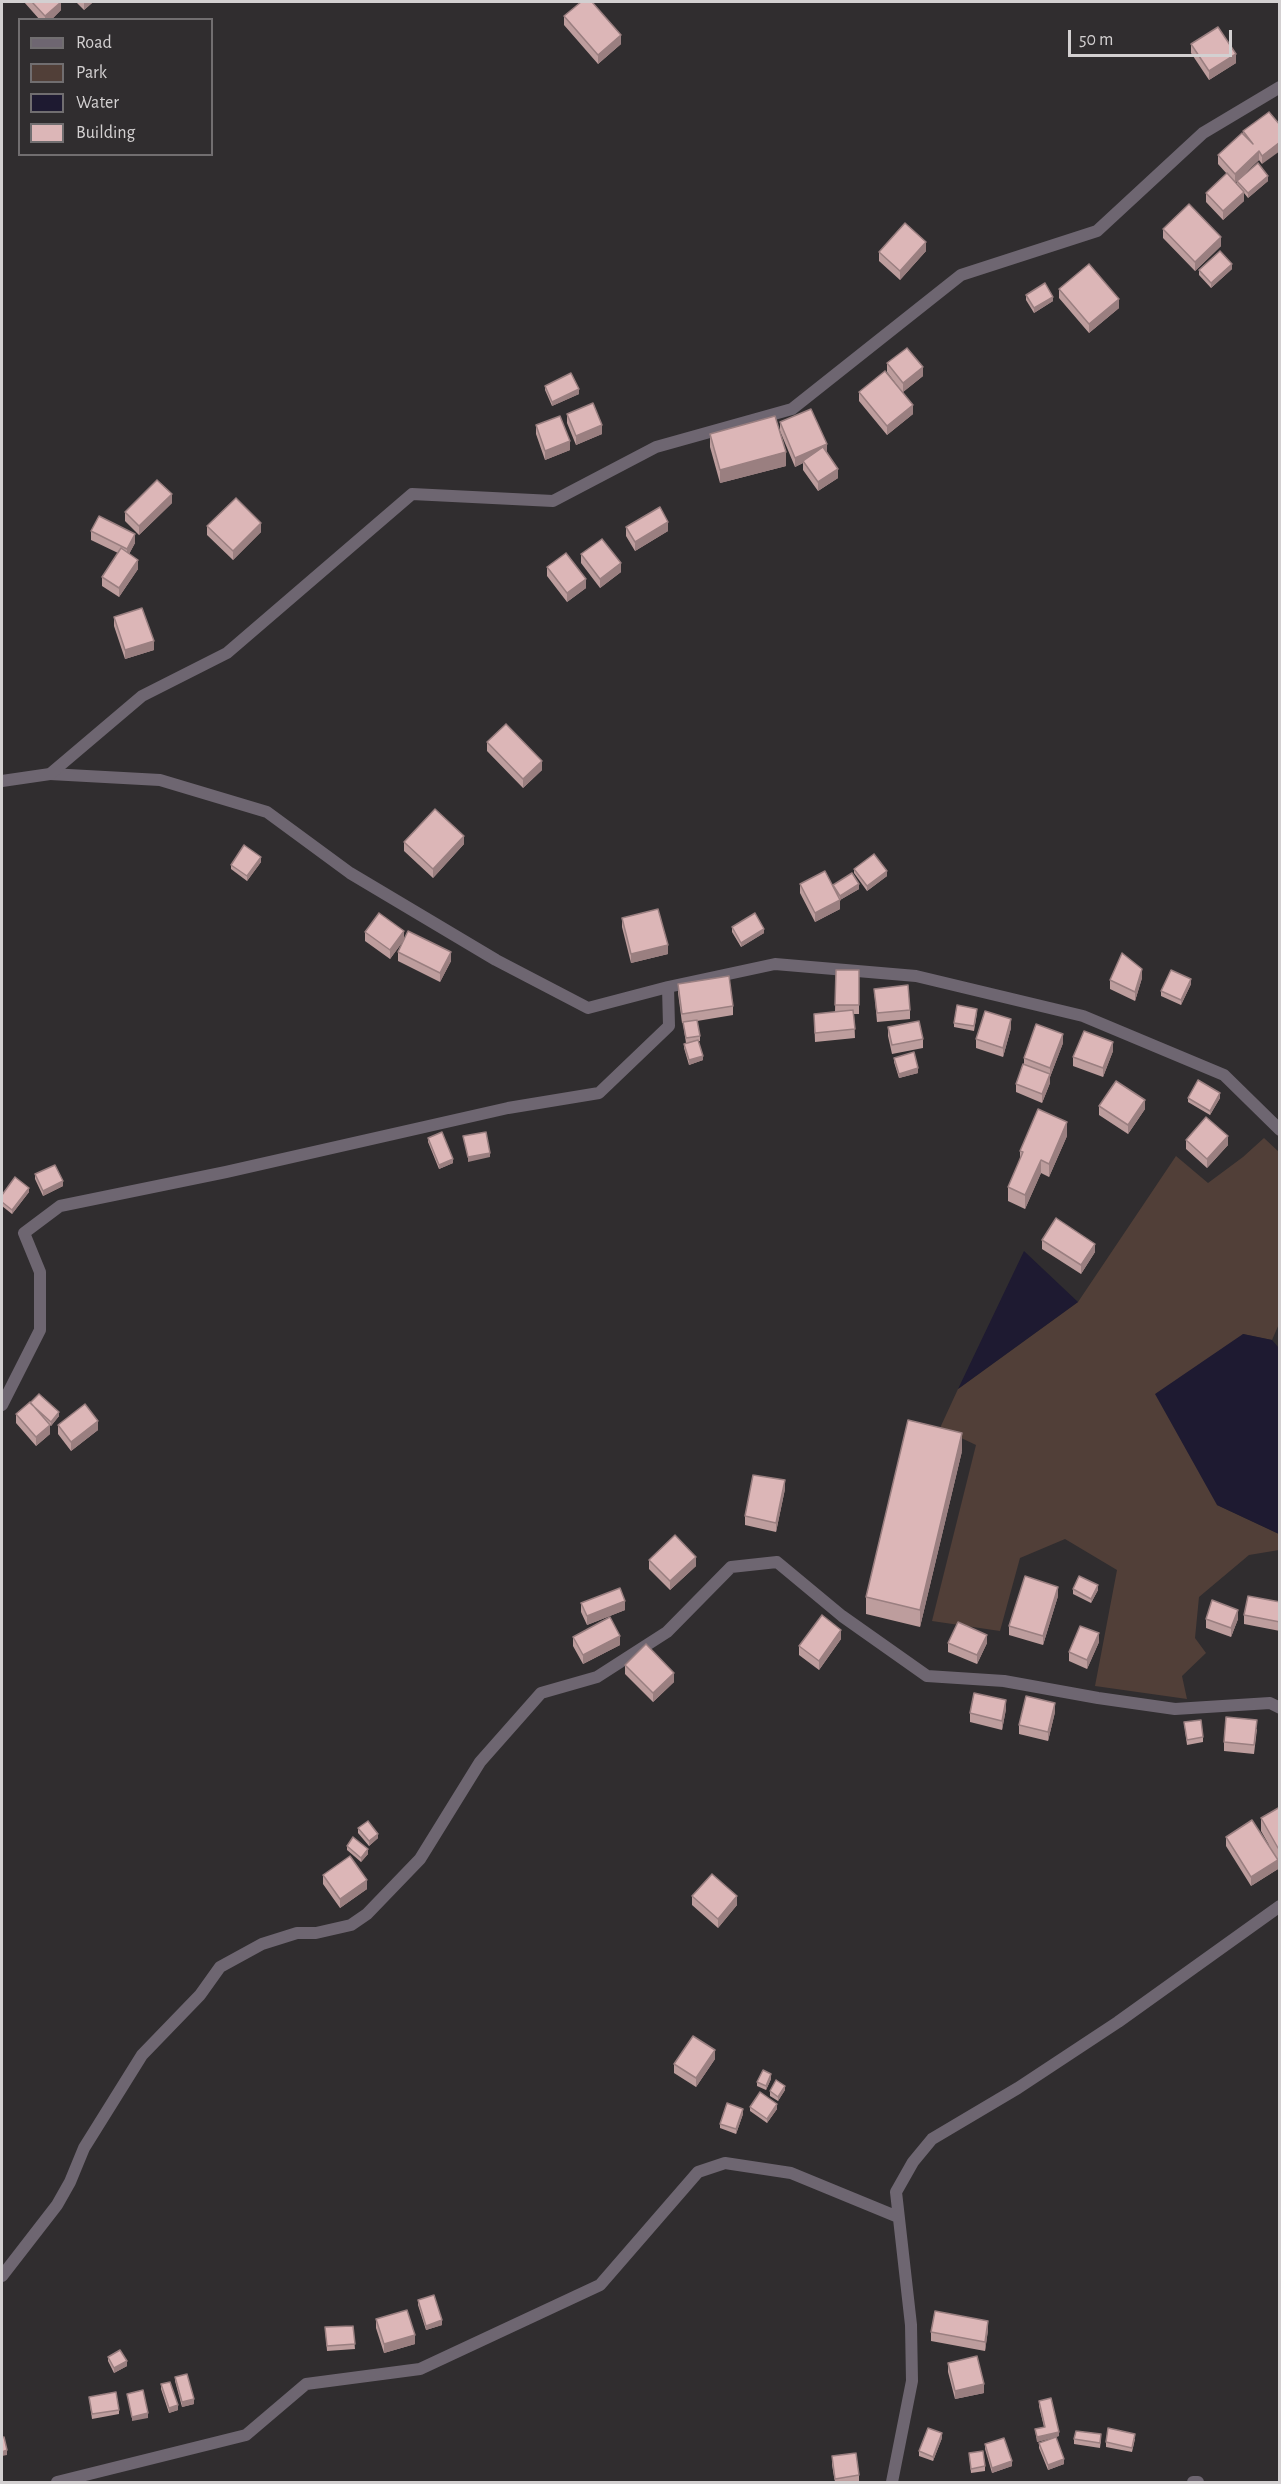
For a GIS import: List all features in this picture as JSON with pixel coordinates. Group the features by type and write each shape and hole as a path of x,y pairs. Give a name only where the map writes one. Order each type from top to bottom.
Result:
{"street":[{"path":"50,774 142,696 227,653 412,494 553,501 656,447 792,409 961,275 1097,231 1203,133 1280,87"},
{"path":"2,781 50,774 160,780 267,812 350,873 496,960 588,1008 668,987 775,964 916,976 1083,1016 1224,1075 1280,1130"},
{"path":"2,1405 40,1330 40,1272 24,1233 60,1206 226,1172 508,1108 599,1093 669,1026 668,987"},
{"path":"2,2276 57,2205 70,2182 84,2148 142,2055 200,1995 220,1967 269,1941 297,1933 316,1933 351,1925 367,1914 420,1859 480,1762 541,1693 597,1677 667,1632 731,1568 777,1562 842,1616 927,1676 1004,1681 1175,1709 1270,1703 1280,1708"},
{"path":"892,2482 912,2381 911,2325 896,2192 913,2162 932,2139 1018,2088 1118,2022 1280,1906"},
{"path":"57,2482 246,2434 306,2384 420,2369 600,2285 698,2172 725,2163 791,2173 898,2217"},
{"path":"1193,2482 1198,2482"}],"green space":[{"path":"1264,1138 1279,1152 1279,1324 1272,1340 1243,1334 1217,1505 1279,1534 1279,1550 1249,1555 1199,1597 1195,1638 1206,1653 1182,1676 1187,1699 1095,1686 1117,1570 1065,1539 1020,1558 1000,1631 932,1621 976,1445 940,1428 958,1389 1078,1302 1176,1156 1208,1183"}],"water":[{"path":"1024,1251 1078,1302 958,1389"},
{"path":"1243,1334 1272,1340 1279,1348 1279,1534 1217,1505 1155,1394"}],"building":[{"path":"32,2 61,2 45,16"},
{"path":"581,2 592,2 621,35 598,55 564,16"},
{"path":"1218,27 1236,54 1209,71 1191,44"},
{"path":"1269,112 1280,125 1280,142 1262,156 1259,151 1235,174 1218,155 1242,133 1253,144 1243,131"},
{"path":"1258,163 1268,176 1248,193 1237,181"},
{"path":"1227,173 1244,192 1223,211 1206,193"},
{"path":"1189,204 1221,237 1195,262 1163,229"},
{"path":"905,223 926,242 900,271 879,252"},
{"path":"1220,251 1232,264 1211,283 1199,270"},
{"path":"1089,264 1119,299 1089,324 1059,289"},
{"path":"1045,283 1053,297 1034,308 1026,295"},
{"path":"907,348 923,367 903,383 887,363"},
{"path":"885,371 913,405 887,426 859,392"},
{"path":"571,373 579,389 552,402 545,386"},
{"path":"593,403 602,425 576,436 567,414"},
{"path":"811,409 827,444 795,458 780,422"},
{"path":"560,416 570,441 545,451 536,425"},
{"path":"775,416 786,452 720,470 710,434"},
{"path":"823,447 838,469 818,482 803,461"},
{"path":"157,480 172,494 139,526 125,512"},
{"path":"236,498 261,523 233,551 207,526"},
{"path":"660,507 668,522 635,542 626,527"},
{"path":"99,516 135,534 127,549 91,531"},
{"path":"602,539 621,563 600,579 581,554"},
{"path":"121,548 138,560 119,588 102,577"},
{"path":"566,553 586,579 567,593 547,567"},
{"path":"142,608 154,641 125,650 114,617"},
{"path":"506,724 542,761 523,779 487,742"},
{"path":"435,809 464,836 433,869 404,842"},
{"path":"244,845 261,857 247,876 231,865"},
{"path":"874,854 887,871 867,886 854,869"},
{"path":"825,871 840,900 815,913 800,884"},
{"path":"852,873 859,884 840,896 833,885"},
{"path":"658,909 668,945 631,954 622,918"},
{"path":"379,913 404,931 390,950 365,932"},
{"path":"755,913 764,929 741,943 732,927"},
{"path":"408,931 451,952 440,973 398,952"},
{"path":"1122,953 1142,969 1135,992 1110,980"},
{"path":"836,970 859,970 859,1005 835,1005"},
{"path":"1171,970 1191,979 1181,1000 1161,991"},
{"path":"729,976 733,1006 682,1014 678,984"},
{"path":"908,985 910,1010 877,1013 874,989"},
{"path":"957,1005 977,1009 974,1026 954,1023"},
{"path":"853,1010 855,1029 815,1033 814,1014"},
{"path":"985,1011 1011,1019 1003,1048 976,1039"},
{"path":"697,1020 700,1036 686,1038 683,1022"},
{"path":"919,1021 923,1039 892,1045 888,1027"},
{"path":"1036,1024 1063,1034 1050,1068 1024,1058"},
{"path":"1084,1031 1113,1042 1103,1068 1073,1057"},
{"path":"698,1040 703,1056 689,1060 684,1044"},
{"path":"914,1052 918,1068 899,1074 894,1058"},
{"path":"1023,1064 1050,1074 1042,1094 1016,1084"},
{"path":"1198,1080 1220,1093 1210,1111 1188,1098"},
{"path":"1116,1081 1145,1100 1128,1125 1099,1106"},
{"path":"1038,1109 1067,1122 1049,1164 1041,1160 1025,1195 1008,1187"},
{"path":"1206,1117 1228,1136 1207,1159 1186,1140"},
{"path":"442,1132 453,1159 439,1165 428,1138"},
{"path":"486,1132 490,1153 468,1157 463,1136"},
{"path":"55,1165 63,1181 43,1191 35,1174"},
{"path":"15,1177 29,1188 12,1210 2,1202 2,1195"},
{"path":"1056,1218 1095,1244 1081,1265 1042,1240"},
{"path":"39,1394 59,1412 51,1422 30,1403"},
{"path":"30,1402 50,1425 36,1437 16,1414"},
{"path":"85,1404 98,1421 71,1442 58,1425"},
{"path":"908,1420 962,1433 920,1610 866,1597"},
{"path":"753,1475 785,1480 776,1523 745,1516"},
{"path":"675,1535 696,1557 670,1581 649,1560"},
{"path":"1025,1576 1058,1587 1043,1636 1009,1626"},
{"path":"1079,1576 1098,1585 1091,1599 1073,1589"},
{"path":"620,1588 625,1601 587,1616 581,1603"},
{"path":"1248,1596 1280,1602 1280,1622 1244,1615"},
{"path":"1212,1600 1238,1610 1231,1628 1206,1619"},
{"path":"822,1615 841,1630 819,1661 799,1646"},
{"path":"610,1617 620,1636 583,1655 573,1637"},
{"path":"958,1622 987,1635 977,1655 948,1643"},
{"path":"1080,1626 1099,1633 1087,1660 1069,1652"},
{"path":"646,1644 674,1673 653,1693 625,1665"},
{"path":"974,1693 1006,1700 1002,1721 970,1713"},
{"path":"1026,1696 1055,1703 1048,1732 1019,1725"},
{"path":"1226,1717 1257,1720 1254,1745 1224,1742"},
{"path":"1201,1720 1203,1737 1187,1740 1184,1722"},
{"path":"1280,1807 1280,1847 1278,1848 1261,1818"},
{"path":"1252,1820 1278,1860 1251,1877 1226,1837"},
{"path":"368,1821 378,1834 369,1841 358,1828"},
{"path":"353,1837 368,1849 361,1858 347,1846"},
{"path":"350,1856 367,1880 340,1899 323,1875"},
{"path":"712,1874 737,1896 718,1919 692,1896"},
{"path":"693,2036 715,2050 696,2078 674,2064"},
{"path":"763,2070 771,2074 766,2086 757,2082"},
{"path":"776,2080 785,2086 778,2097 770,2091"},
{"path":"760,2092 777,2104 767,2119 750,2107"},
{"path":"727,2103 743,2109 736,2129 720,2124"},
{"path":"434,2295 442,2320 426,2326 418,2300"},
{"path":"407,2310 415,2335 384,2344 376,2319"},
{"path":"935,2311 988,2321 985,2342 931,2332"},
{"path":"353,2326 355,2344 327,2346 325,2327"},
{"path":"120,2350 127,2361 114,2368 108,2357"},
{"path":"977,2356 984,2384 955,2391 948,2363"},
{"path":"187,2374 194,2399 182,2402 175,2377"},
{"path":"170,2382 178,2405 169,2408 161,2384"},
{"path":"143,2390 148,2413 132,2417 127,2394"},
{"path":"116,2392 119,2410 92,2414 89,2397"},
{"path":"1051,2398 1059,2432 1037,2437 1035,2429 1045,2427 1039,2401"},
{"path":"928,2428 942,2433 933,2457 919,2451"},
{"path":"1108,2428 1135,2434 1132,2448 1106,2442"},
{"path":"1076,2431 1101,2434 1100,2443 1074,2439"},
{"path":"4,2437 7,2450 2,2452 2,2438"},
{"path":"1056,2437 1064,2459 1048,2465 1039,2443"},
{"path":"1004,2438 1012,2461 992,2468 985,2444"},
{"path":"983,2451 985,2466 971,2469 969,2453"},
{"path":"856,2453 859,2475 835,2479 832,2456"}]}
